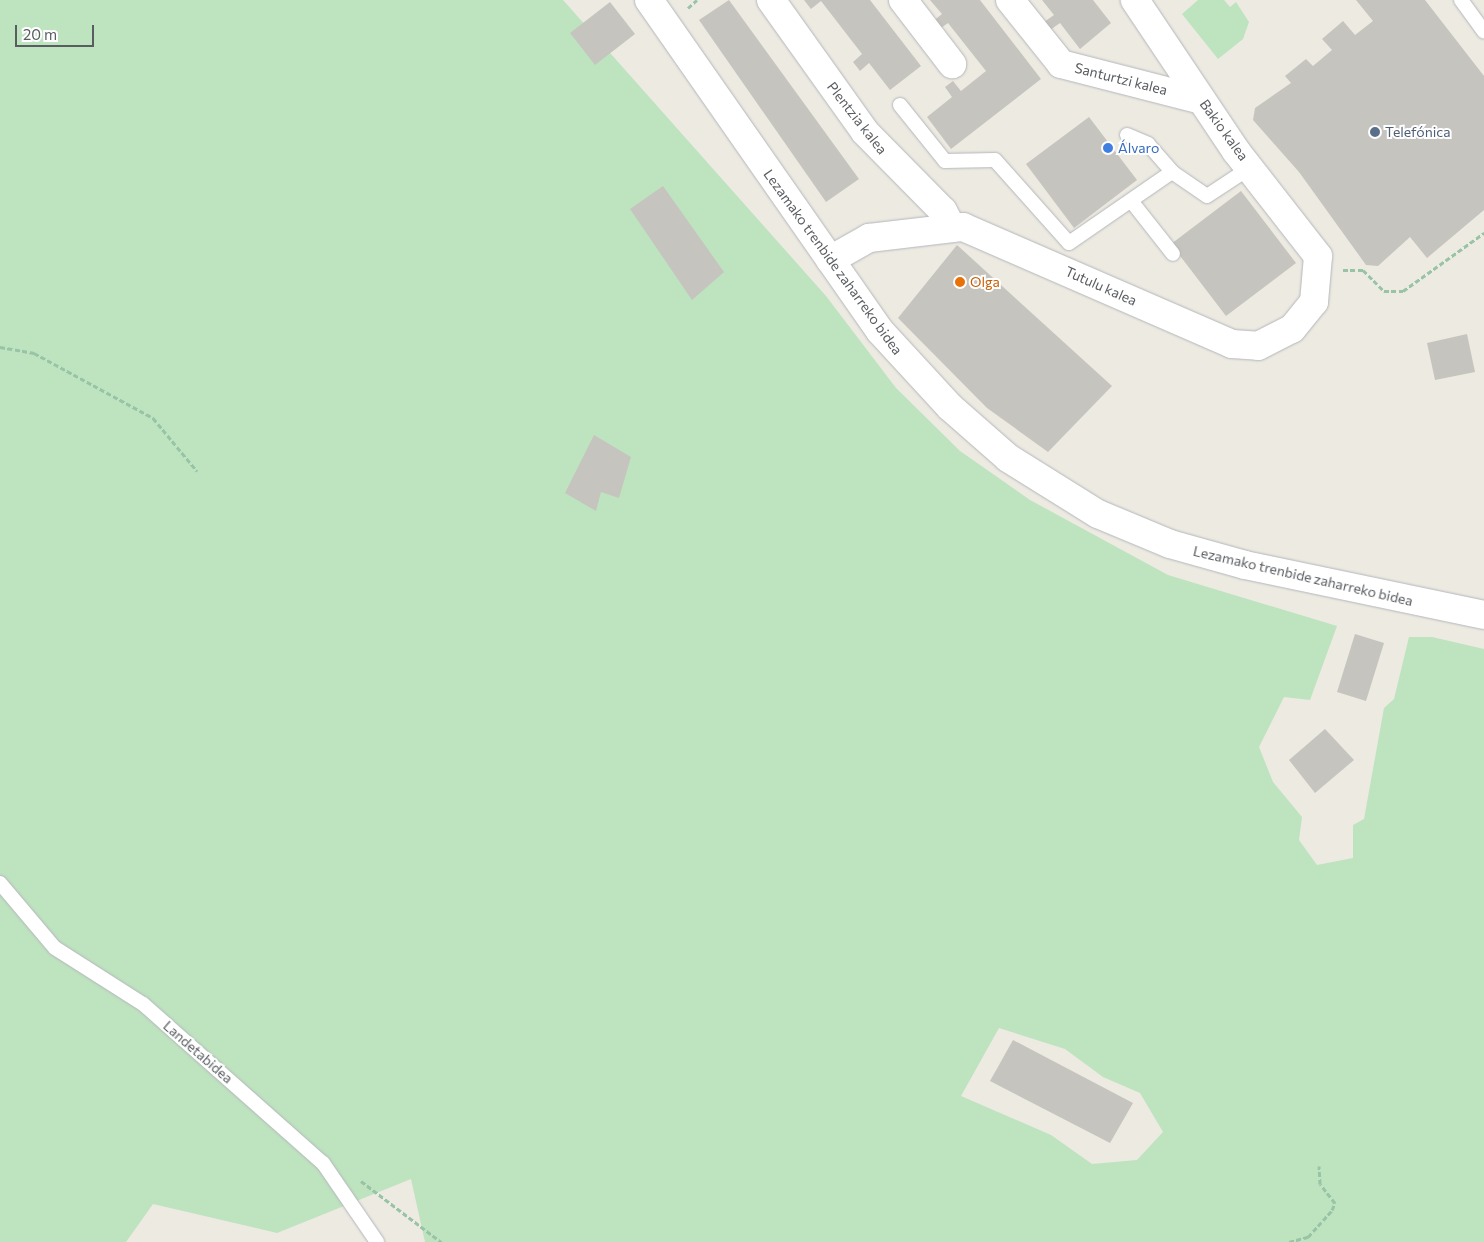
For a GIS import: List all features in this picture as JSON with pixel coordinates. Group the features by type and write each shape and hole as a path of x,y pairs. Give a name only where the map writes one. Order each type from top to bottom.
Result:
{"street":[{"name":"Lezamako trenbide zaharreko bidea","path":"649,0 830,260 906,363 950,407 1008,458 1098,514 1170,544 1244,566 1484,615"},
{"name":"Plentzia kalea","path":"771,0 865,132 942,211 952,228"},
{"path":"903,0 952,64"},
{"name":"Santurtzi kalea","path":"1010,0 1061,64 1202,100"},
{"name":"Bakio kalea","path":"1135,0 1202,100 1318,256"},
{"name":"Tutulu kalea","path":"830,260 869,238 952,228 976,229 1199,331 1244,346 1274,340 1301,320 1317,294 1318,256"}],"lane":[{"path":"1461,0 1484,32"},
{"path":"900,105 945,161 995,160 1069,243 1132,202 1172,172"},
{"path":"1127,135 1148,144 1172,172 1207,196 1251,167"},
{"path":"1132,202 1173,254"},
{"name":"Landetabidea","path":"0,883 55,948 143,1004 322,1163 376,1242"}],"path":[{"path":"682,12 697,0"},
{"path":"1363,270 1384,291 1394,293 1484,233"},
{"path":"0,347 34,353 154,418 196,471"},
{"path":"322,1163 370,1187 441,1242"},
{"path":"1289,1242 1308,1237 1332,1210 1335,1202 1320,1184 1319,1166"}],"green space":[{"path":"0,0 563,0 826,296 896,388 960,451 1030,500 1168,575 1337,626 1310,700 1284,697 1259,747 1273,782 1302,817 1299,840 1317,865 1353,858 1353,825 1364,819 1384,708 1394,699 1409,637 1432,637 1484,649 1484,1242 425,1242 411,1179 277,1233 153,1204 126,1242 0,1242","holes":["999,1028 1065,1049 1103,1077 1140,1093 1163,1132 1137,1160 1092,1164 1051,1135 961,1096"]},
{"path":"1198,0 1224,0 1230,7 1236,2 1249,22 1243,39 1218,59 1182,14"}],"building":[{"path":"729,0 859,179 826,202 699,20"},
{"path":"804,0 870,0 921,66 890,90 869,63 860,71 853,62 862,54 821,1 811,9"},
{"path":"930,0 980,0 1041,79 951,149 927,117 952,97 945,87 953,81 961,91 986,71 948,23 938,30 932,22 942,14"},
{"path":"1042,0 1093,0 1111,23 1080,49 1060,23 1050,30 1044,22 1054,15"},
{"name":"Telefónica","path":"1356,0 1425,0 1484,76 1484,210 1427,258 1410,237 1378,266 1366,265 1299,172 1253,120 1255,108 1291,83 1285,76 1306,59 1313,66 1332,50 1322,39 1343,21 1355,35 1373,21"},
{"path":"610,2 635,34 595,65 570,33"},
{"path":"1089,117 1137,180 1074,228 1026,164"},
{"path":"663,186 724,272 692,300 630,209"},
{"path":"1241,191 1296,263 1226,316 1171,244"},
{"path":"957,245 1112,386 1048,452 987,408 898,318"},
{"path":"1467,334 1475,372 1435,380 1427,343"},
{"path":"594,435 631,457 619,498 601,492 596,511 565,493"},
{"path":"1355,634 1384,643 1366,701 1337,692"},
{"path":"1325,729 1354,760 1315,793 1289,760"},
{"path":"1013,1040 1133,1103 1110,1143 990,1081"}],"place":[{"name":"Telefónica","path":"1375,132"},
{"name":"Álvaro","path":"1108,148"},
{"name":"Olga","path":"960,282"}]}
